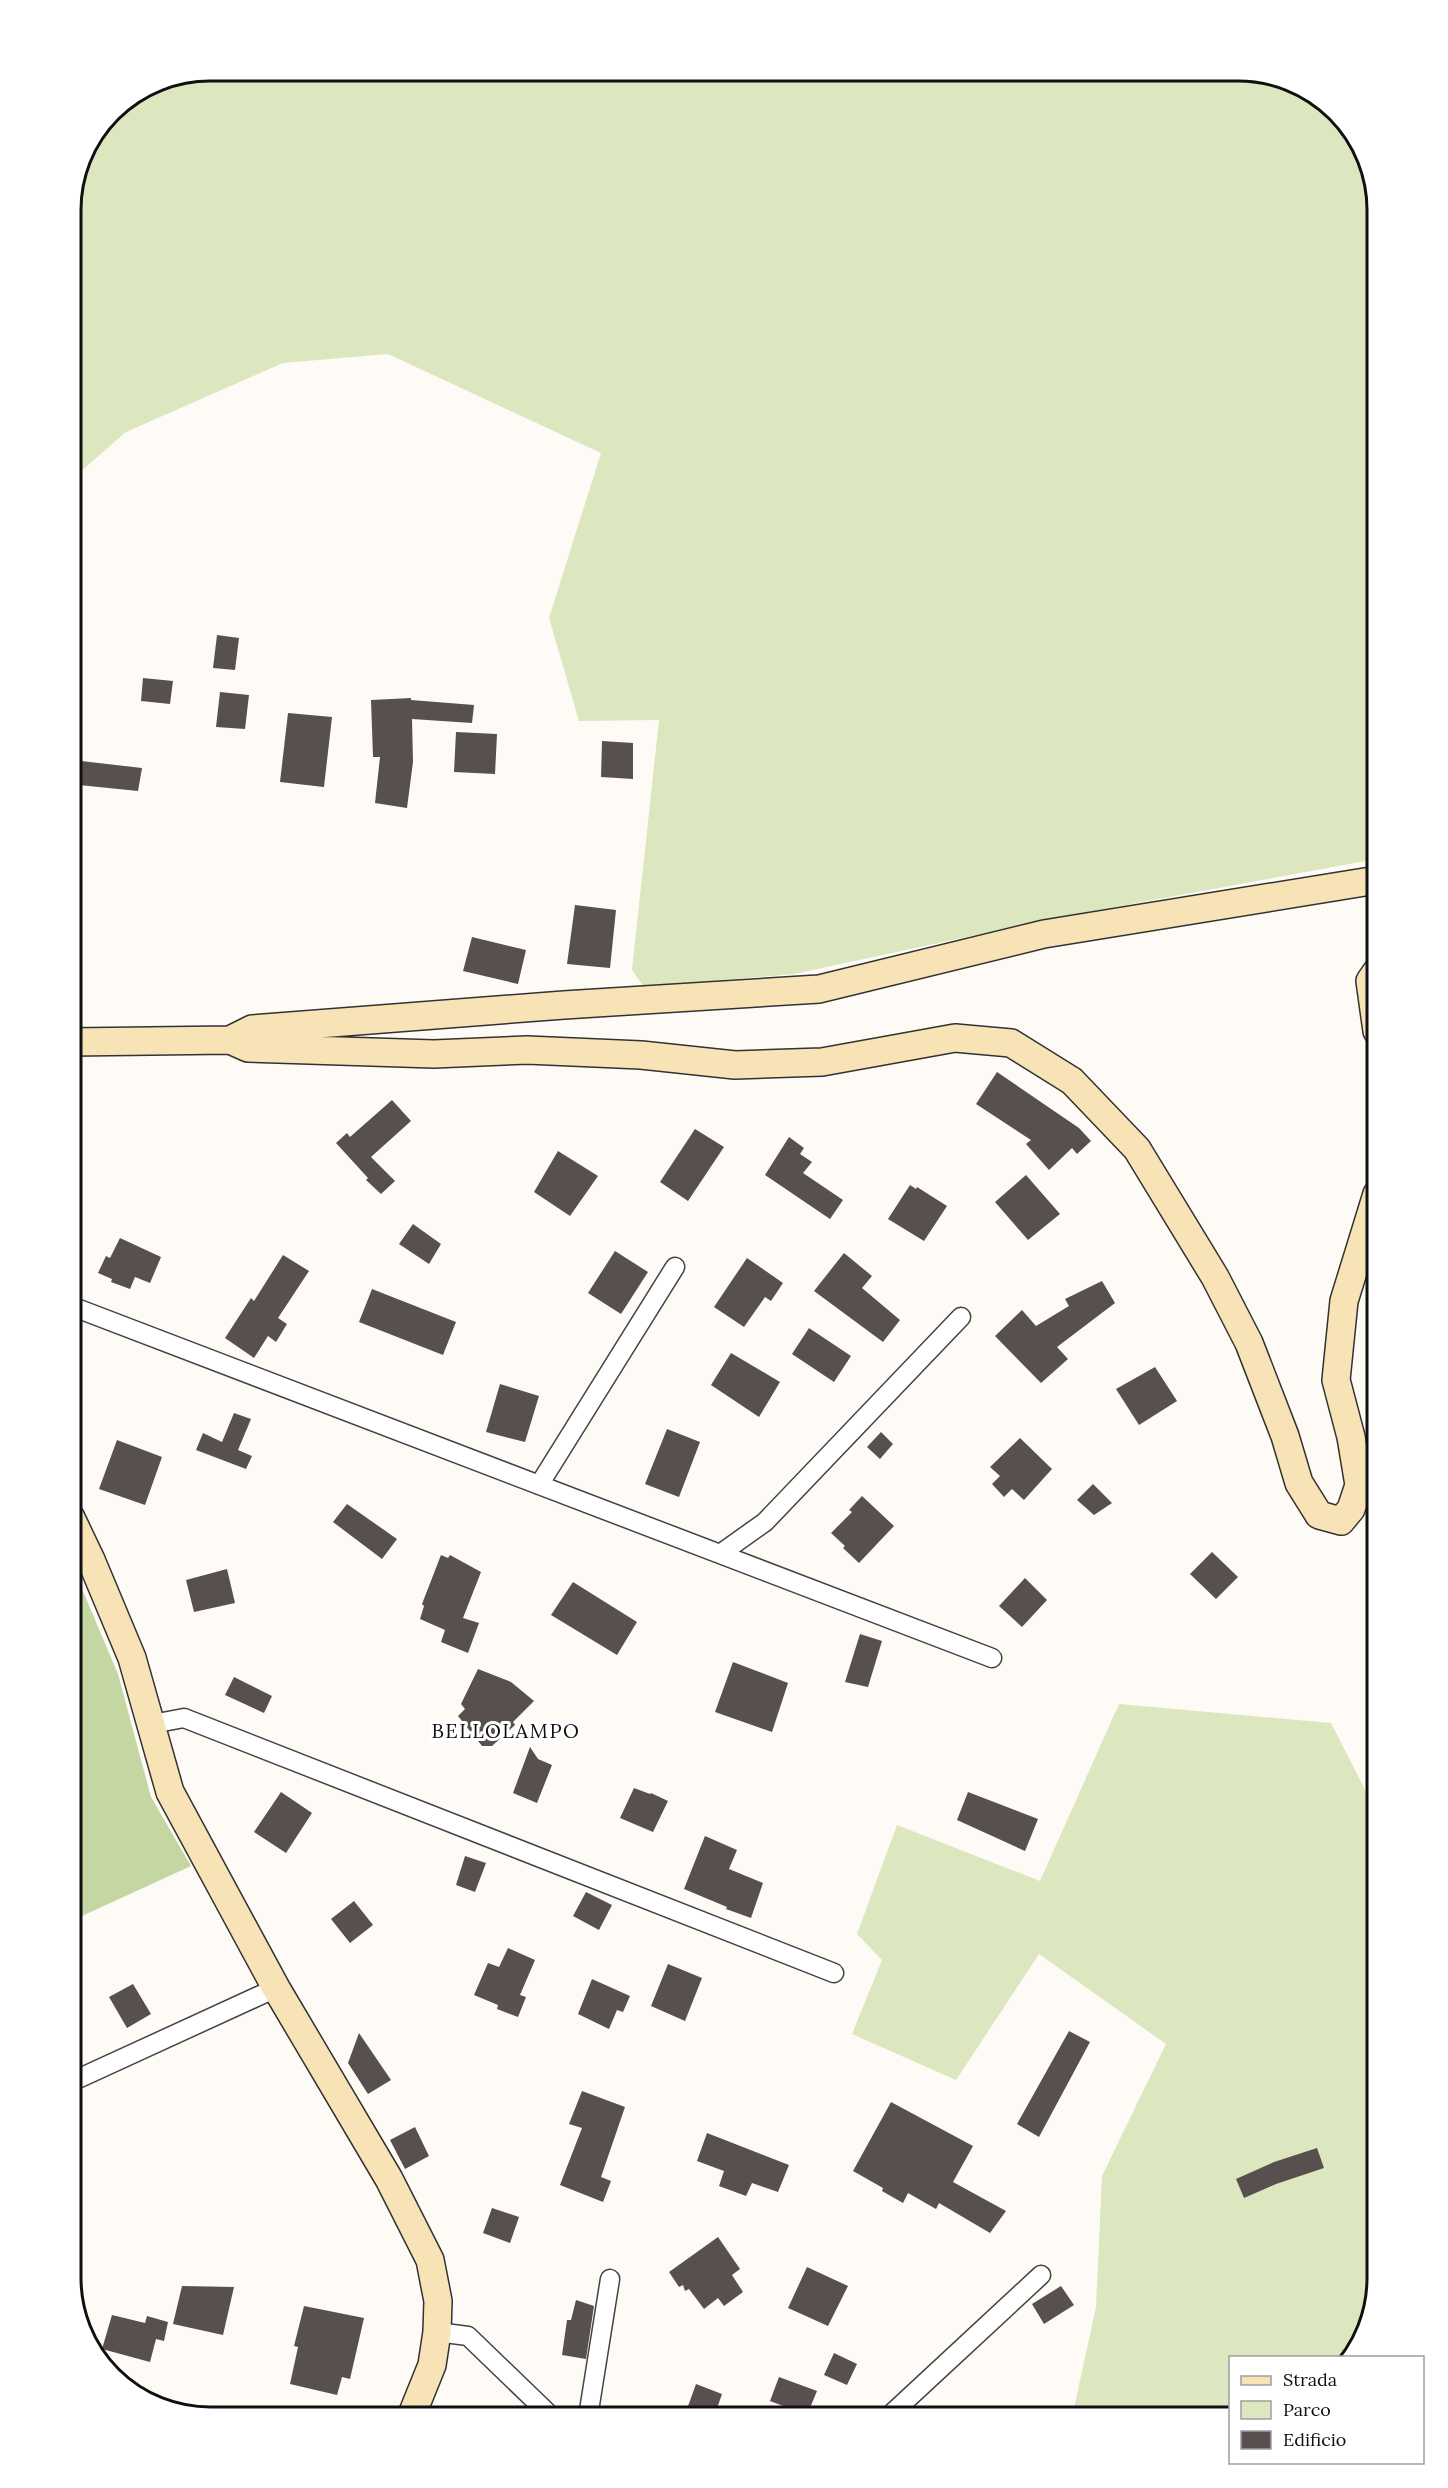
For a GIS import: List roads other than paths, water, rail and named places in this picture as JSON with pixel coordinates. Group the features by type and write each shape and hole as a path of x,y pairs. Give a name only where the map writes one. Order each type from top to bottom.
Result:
{"main road":[{"path":"230,1040 252,1029 564,1005 819,989 1044,934 1367,882"},
{"path":"81,1042 230,1040 248,1048 434,1054 527,1050 641,1055 735,1065 822,1062 955,1038 1011,1043 1072,1081 1137,1149 1215,1277 1249,1343 1285,1436 1299,1483 1319,1515 1341,1521 1351,1509 1359,1485 1351,1437 1336,1380 1344,1301 1367,1226"},
{"path":"81,1539 132,1658 170,1792 276,1988 389,2179 430,2260 438,2301 437,2332 432,2366 415,2407"}],"street":[{"path":"540,1485 675,1267"},
{"path":"81,1310 992,1658"},
{"path":"720,1554 765,1522 961,1317"},
{"path":"152,1724 184,1718 834,1973"},
{"path":"81,2077 276,1988"},
{"path":"899,2407 1041,2275"},
{"path":"590,2407 610,2279"},
{"path":"437,2332 468,2336 542,2407"}],"district":[{"name":"BELLOLAMPO","path":"506,1731"}]}
